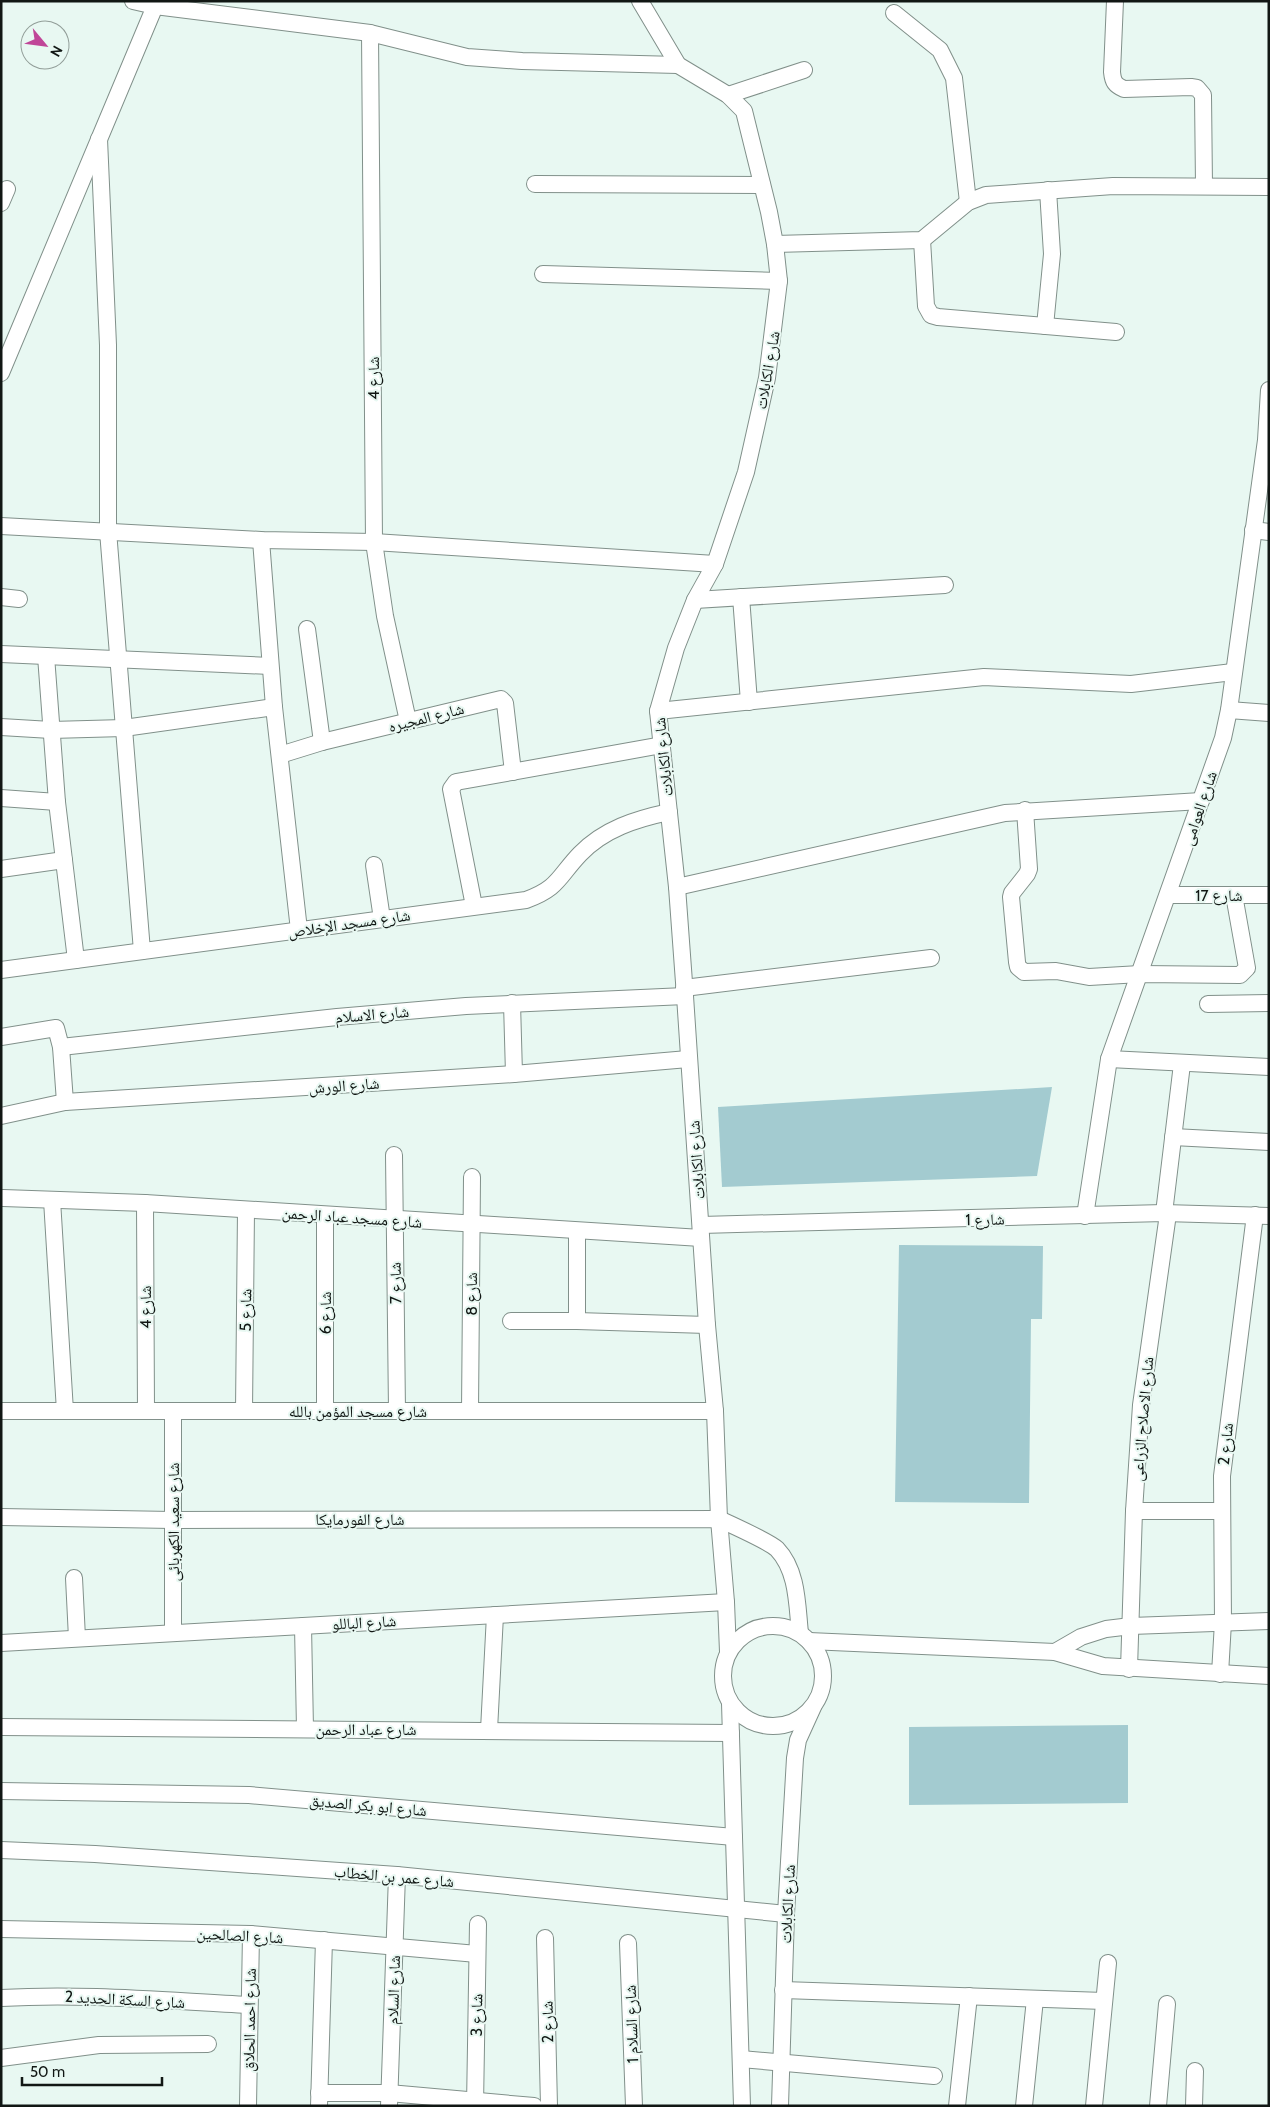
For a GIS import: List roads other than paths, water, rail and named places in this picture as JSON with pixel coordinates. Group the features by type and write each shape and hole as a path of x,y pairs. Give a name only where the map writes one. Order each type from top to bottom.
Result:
{"street":[{"path":"133,1 155,6 370,33 468,57 522,61 678,65"},
{"name":"شارع الكابلات","path":"640,1 678,65 728,95 744,111 776,244 779,281 768,378 758,425 731,518 715,564 695,600 676,648 658,711 677,887 707,1325 715,1411 719,1519 728,1652"},
{"path":"1115,1 1113,81 1124,89 1191,87 1196,88 1203,95 1204,186"},
{"path":"1,373 5,354 155,6"},
{"path":"894,14 940,50 954,78 968,202"},
{"name":"شارع 4","path":"370,33 374,542 385,616 408,721"},
{"path":"728,95 804,70"},
{"path":"99,139 108,345 108,531 142,951"},
{"path":"535,184 762,185"},
{"path":"776,244 922,240 968,202 986,195 1113,186 1269,187"},
{"path":"1046,326 1052,254 1048,190"},
{"path":"922,240 926,306 931,315 1116,332"},
{"path":"543,274 779,281"},
{"name":"شارع العوامى","path":"1085,1216 1109,1060 1223,738 1229,710 1233,672 1261,531 1269,390"},
{"path":"1,526 261,540 374,542 715,564"},
{"path":"261,540 270,666 299,930"},
{"path":"695,600 945,584"},
{"path":"1,597 19,598"},
{"path":"741,597 748,702"},
{"path":"307,629 322,742"},
{"path":"1,654 270,666"},
{"path":"46,656 57,802 76,960"},
{"path":"658,711 911,686 966,678 984,677 1132,684 1233,672"},
{"name":"شارع المجيره","path":"280,755 322,742 497,699 503,700 513,772"},
{"path":"1,727 51,730 124,728 274,707"},
{"path":"1229,710 1269,713"},
{"path":"474,906 451,789 456,782 662,745"},
{"path":"1,798 57,802"},
{"path":"677,887 985,817 1025,810 1202,801"},
{"path":"1025,810 1029,869 1028,874 1012,893 1011,897 1018,967 1024,972 1056,971 1089,977 1140,974 1240,974 1245,971 1247,964 1234,895"},
{"name":"شارع مسجد الإخلاص","path":"2,970 526,900 543,894 556,884 581,853 607,833 636,819 669,812"},
{"path":"1,869 64,860"},
{"path":"374,864 382,919"},
{"name":"شارع 17","path":"1168,895 1269,895"},
{"name":"شارع الاسلام","path":"60,1047 337,1017 684,992 931,958"},
{"path":"1,965 2,970"},
{"path":"512,1004 514,1074"},
{"path":"1208,1004 1269,1004"},
{"path":"1,1037 53,1027 58,1030 65,1102"},
{"name":"شارع الورش","path":"1,1116 65,1102 514,1074 688,1059"},
{"path":"1109,1060 1269,1068"},
{"name":"شارع الاصلاح الزراعى","path":"1129,1669 1134,1511 1144,1377 1166,1214 1182,1064"},
{"path":"1173,1137 1269,1142"},
{"name":"شارع 7","path":"394,1155 396,1411"},
{"name":"شارع 8","path":"470,1411 472,1177"},
{"name":"شارع مسجد عباد الرحمن","path":"3,1198 145,1203 577,1231 701,1232"},
{"path":"52,1200 64,1411"},
{"name":"شارع 4","path":"145,1203 146,1411"},
{"name":"شارع 5","path":"244,1411 246,1210"},
{"name":"شارع 1","path":"701,1232 1085,1216 1166,1214 1262,1215"},
{"name":"شارع 6","path":"325,1215 325,1411"},
{"name":"شارع 2","path":"1220,1674 1223,1622 1221,1511 1225,1441 1262,1215"},
{"path":"577,1231 577,1321"},
{"path":"510,1321 707,1325"},
{"name":"شارع مسجد المؤمن بالله","path":"1,1411 715,1411"},
{"name":"شارع سعيد الكهربائى","path":"173,1411 174,1633"},
{"path":"1134,1511 1221,1511"},
{"name":"شارع الفورمايكا","path":"1,1517 172,1520 719,1519"},
{"path":"719,1519 776,1548 786,1560 793,1578 804,1637 816,1650 823,1673 821,1690 813,1706 794,1722 782,1726 758,1725 747,1720 730,1703"},
{"path":"74,1578 77,1638"},
{"name":"شارع الباللو","path":"1,1643 726,1602"},
{"path":"489,1730 495,1615"},
{"path":"1055,1652 1081,1637 1106,1629 1131,1626 1269,1621"},
{"path":"303,1626 305,1729"},
{"path":"742,2106 730,1703 722,1683 724,1662 728,1652 744,1635 754,1629 778,1626 804,1637 1055,1652 1103,1666 1129,1669 1269,1676"},
{"name":"شارع الكابلات","path":"780,2106 786,1914 795,1758 798,1740 813,1706"},
{"name":"شارع عباد الرحمن","path":"1,1726 731,1733"},
{"name":"شارع ابو بكر الصديق","path":"1,1791 249,1795 734,1837"},
{"name":"شارع عمر بن الخطاب","path":"1,1850 96,1854 397,1875 786,1914"},
{"name":"شارع السلام","path":"389,2100 397,1875"},
{"name":"شارع 3","path":"475,2103 478,1924"},
{"name":"شارع الصالحين","path":"1,1929 251,1934 477,1954"},
{"name":"شارع احمد الحلاق","path":"248,2106 251,1934"},
{"name":"شارع 2","path":"546,1938 548,2106"},
{"path":"324,1940 319,2099 534,2106"},
{"name":"شارع السلام 1","path":"628,1943 634,2106"},
{"path":"1094,2106 1108,1963"},
{"path":"783,1990 1104,2001"},
{"name":"شارع السكة الحديد 2","path":"1,1998 42,1996 102,1997 249,2006"},
{"path":"957,2106 968,1996"},
{"path":"1024,2106 1035,1999"},
{"path":"1158,2106 1167,2004"},
{"path":"1,2058 100,2045 208,2044"},
{"path":"741,2059 934,2076"},
{"path":"1194,2106 1196,2071"}]}
